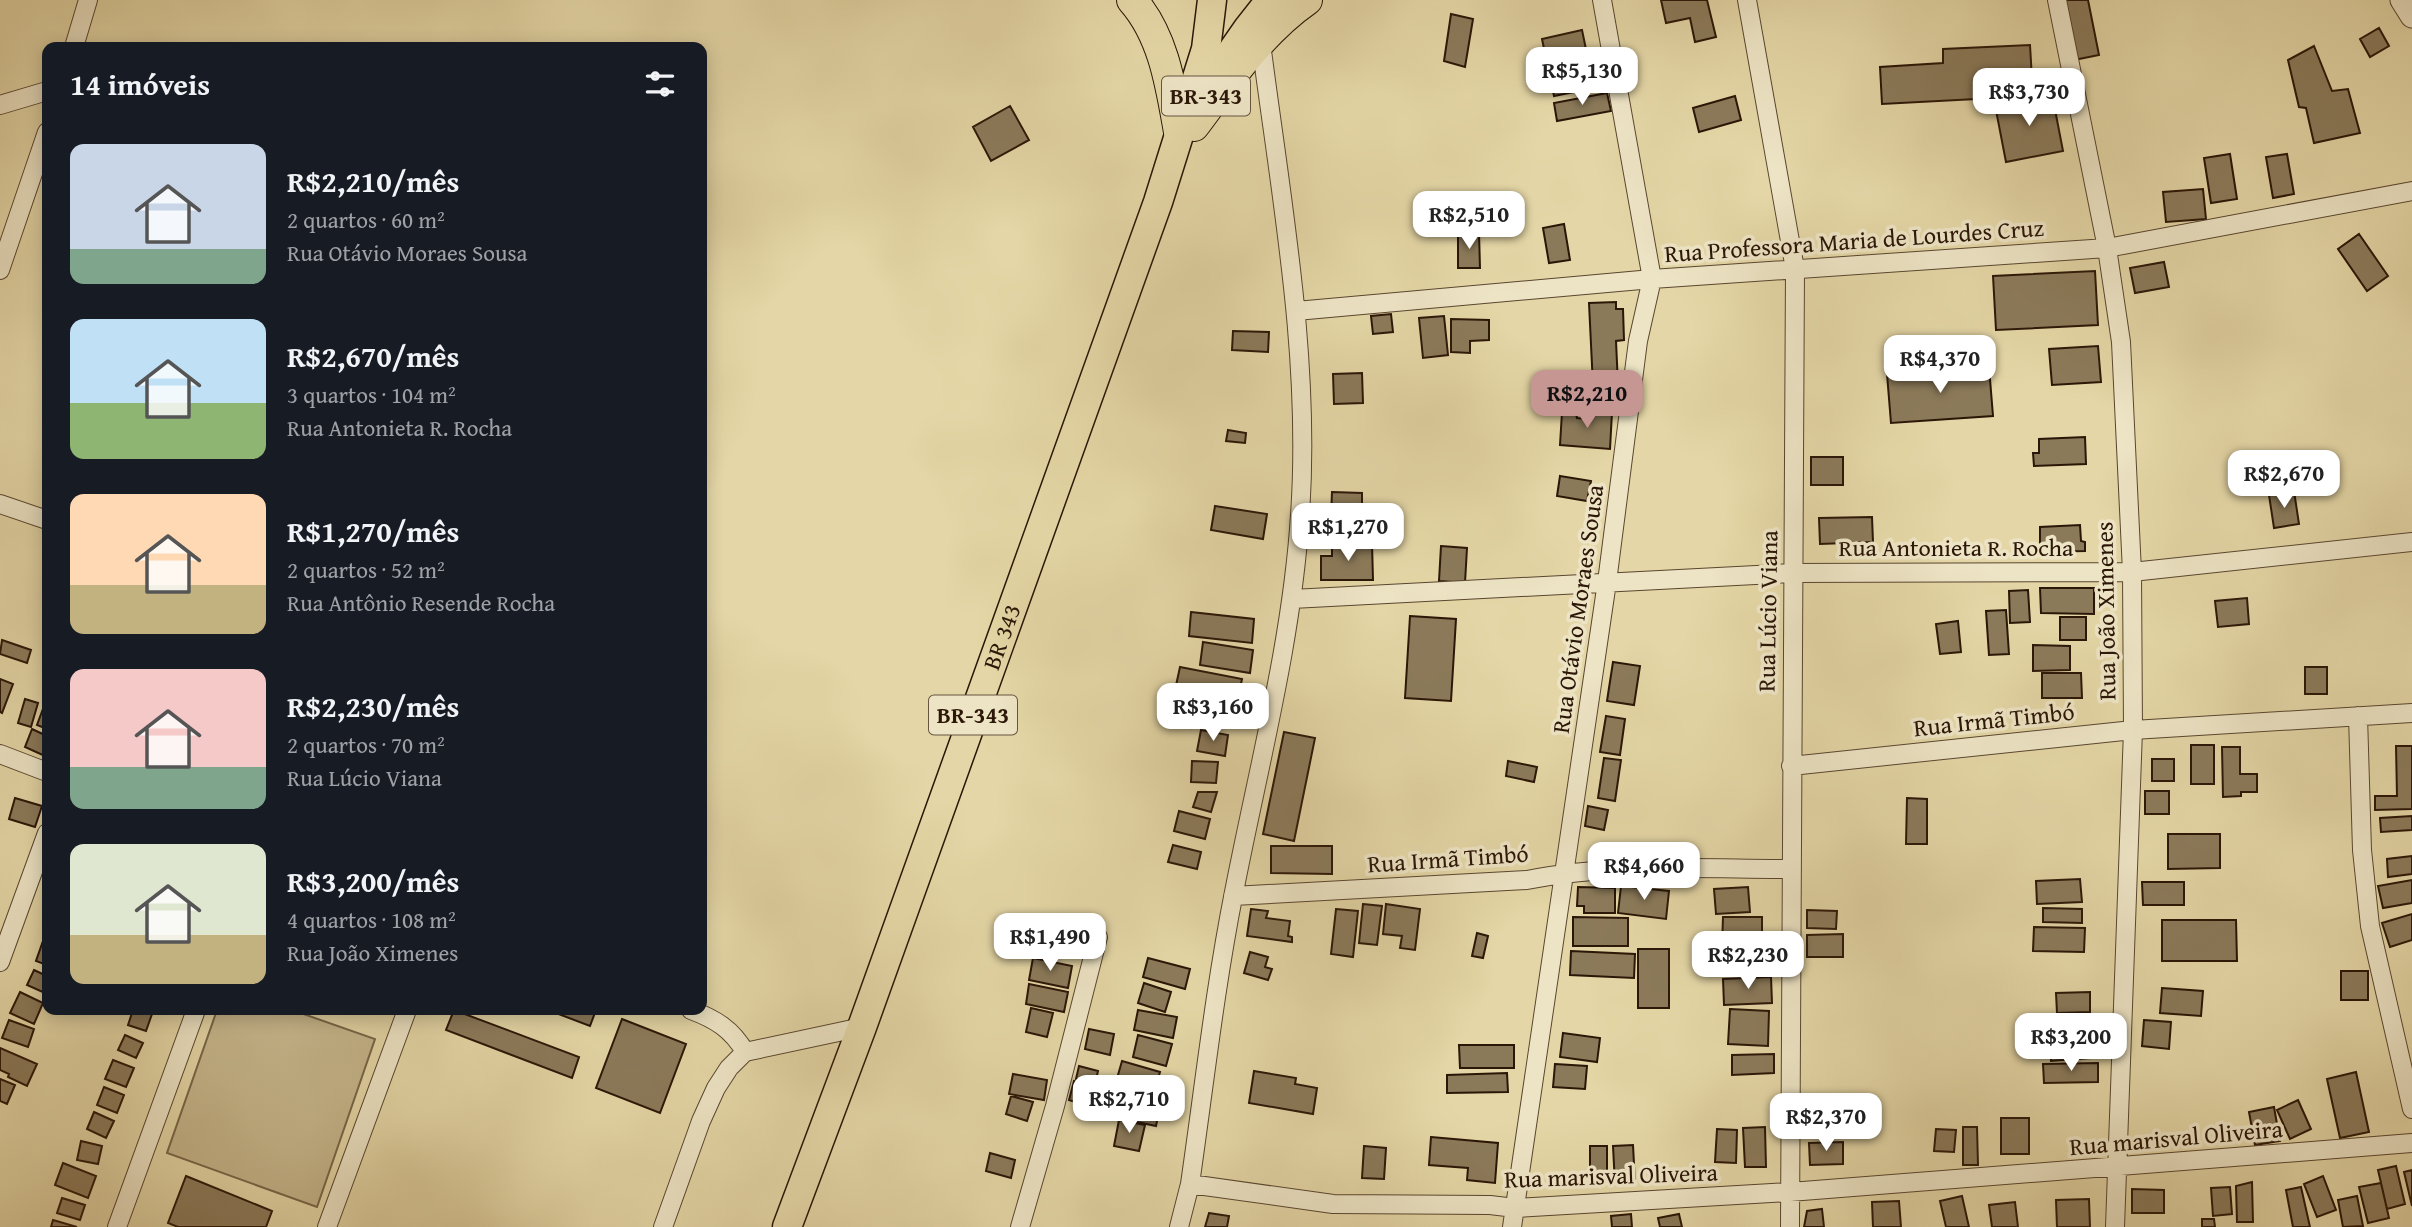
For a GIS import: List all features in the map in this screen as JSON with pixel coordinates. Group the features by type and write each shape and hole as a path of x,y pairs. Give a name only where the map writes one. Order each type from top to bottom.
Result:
{"highway":[{"path":"1132,0 1143,11 1161,50 1186,129"},
{"path":"1186,129 1261,43 1307,0"}],"main road":[{"name":"BR-343","path":"1186,129 1206,49 1212,0"},
{"name":"BR-343","path":"1186,129 1224,62 1248,26 1271,0"},
{"name":"BR 343","path":"788,1227 1186,129"}],"street":[{"path":"75,42 88,0"},
{"name":"Rua Otávio Moraes Sousa","path":"1512,1227 1607,582 1638,341 1652,279 1602,0"},
{"name":"Rua Lúcio Viana","path":"1746,0 1794,269 1790,1227"},
{"name":"Rua João Ximenes","path":"2057,0 2107,248 2121,342 2132,572 2133,730 2115,1227"},
{"path":"2402,0 2412,16"},
{"path":"1180,1227 1190,1184 1233,896 1292,599 1300,514 1296,311 1261,43"},
{"path":"0,105 42,92"},
{"path":"0,270 42,147"},
{"name":"Rua Professora Maria de Lourdes Cruz","path":"1296,311 1652,279 2107,248 2412,191"},
{"path":"0,504 42,518"},
{"name":"Rua Antonieta R. Rocha","path":"1292,599 1793,573 2132,572 2412,542"},
{"name":"Rua Irmã Timbó","path":"1791,766 2133,730 2412,713"},
{"path":"2358,716 2362,850 2370,926 2412,1109"},
{"path":"0,754 42,770"},
{"path":"0,962 42,847"},
{"name":"Rua Irmã Timbó","path":"1233,896 1527,880 1607,869 1792,869"},
{"path":"1020,1227 1055,1106 1098,937"},
{"path":"117,1227 194,1015"},
{"path":"327,1227 405,1015"},
{"path":"705,1015 726,1027 738,1039 745,1052"},
{"path":"663,1227 701,1121 716,1088 729,1068 745,1052 862,1027"},
{"name":"Rua marisval Oliveira","path":"1190,1184 1333,1203 1490,1205 1515,1208 1790,1192 2412,1143"}],"shaded area":[{"path":"215,1015 306,1015 375,1039 317,1207 167,1153"}],"building":[{"path":"1661,0 1707,0 1716,37 1695,42 1690,18 1666,23"},
{"path":"2062,0 2088,0 2099,55 2074,60"},
{"path":"1451,14 1473,19 1465,67 1444,61"},
{"path":"2379,28 2389,46 2370,57 2360,39"},
{"path":"1582,30 1594,88 1554,96 1542,39"},
{"path":"2030,45 2033,96 1882,104 1880,67 1943,63 1943,49"},
{"path":"2314,46 2332,91 2348,89 2360,133 2314,143 2306,108 2299,107 2288,60"},
{"path":"1607,93 1611,111 1557,121 1554,103"},
{"path":"2052,94 2063,151 2006,162 1995,105"},
{"path":"1735,96 1741,120 1699,132 1693,108"},
{"path":"1010,106 1029,140 991,161 973,127"},
{"path":"2230,154 2237,199 2211,203 2204,158"},
{"path":"2287,154 2294,194 2273,198 2266,157"},
{"path":"2203,189 2206,219 2166,222 2163,192"},
{"path":"1564,224 1570,260 1549,263 1543,228"},
{"path":"1479,233 1480,268 1458,268 1458,234"},
{"path":"2359,234 2388,276 2367,291 2338,249"},
{"path":"2164,262 2169,287 2135,293 2130,268"},
{"path":"2095,271 2098,325 1996,330 1993,276"},
{"path":"1616,302 1616,309 1623,309 1624,340 1616,341 1618,385 1593,386 1589,303"},
{"path":"1391,314 1393,332 1373,334 1371,316"},
{"path":"1444,316 1448,355 1423,358 1419,318"},
{"path":"1451,319 1489,320 1489,340 1470,341 1470,353 1451,352"},
{"path":"1233,331 1269,332 1268,352 1232,350"},
{"path":"2098,346 2101,382 2052,385 2049,349"},
{"path":"1989,367 1993,416 1891,423 1887,374"},
{"path":"1362,373 1363,403 1334,404 1333,374"},
{"path":"1588,410 1612,412 1610,449 1560,445 1562,412 1576,413 1577,418 1588,419"},
{"path":"1228,430 1246,433 1245,443 1226,441"},
{"path":"2085,437 2086,464 2034,466 2033,453 2039,453 2039,439"},
{"path":"1811,457 1843,457 1843,485 1811,485"},
{"path":"1560,476 1591,481 1587,501 1557,496"},
{"path":"2294,491 2299,524 2274,528 2269,495"},
{"path":"1332,492 1362,493 1362,518 1331,517"},
{"path":"1215,506 1267,514 1263,539 1211,530"},
{"path":"1872,517 1873,542 1820,544 1819,518"},
{"path":"1318,520 1336,522 1334,539 1316,537"},
{"path":"2080,525 2085,551 2040,552 2040,527"},
{"path":"1332,543 1372,543 1373,580 1321,580 1321,556 1332,556"},
{"path":"1441,546 1467,548 1465,583 1439,581"},
{"path":"2040,588 2094,588 2094,614 2041,613"},
{"path":"2028,590 2030,622 2010,623 2009,591"},
{"path":"2247,598 2249,624 2218,627 2215,601"},
{"path":"2006,610 2009,654 1989,655 1986,611"},
{"path":"1191,612 1254,619 1252,643 1189,636"},
{"path":"1410,616 1456,619 1451,701 1405,698"},
{"path":"2060,617 2086,617 2086,640 2060,640"},
{"path":"1958,621 1961,652 1940,654 1936,624"},
{"path":"2,640 31,650 27,663 0,654"},
{"path":"1203,642 1253,650 1250,673 1200,665"},
{"path":"2033,645 2070,646 2070,670 2033,671"},
{"path":"1613,662 1640,666 1634,705 1607,701"},
{"path":"1180,667 1242,679 1237,703 1175,690"},
{"path":"2305,667 2327,667 2327,694 2305,694"},
{"path":"2042,673 2081,673 2082,698 2042,698"},
{"path":"0,679 13,684 2,713 0,712"},
{"path":"1167,697 1196,702 1191,728 1162,722"},
{"path":"25,699 38,703 31,727 18,723"},
{"path":"42,712 42,727 37,725"},
{"path":"1606,716 1625,719 1620,755 1600,752"},
{"path":"32,729 42,734 42,755 25,747"},
{"path":"1201,730 1228,735 1225,756 1197,751"},
{"path":"1284,732 1315,738 1294,841 1263,834"},
{"path":"2191,745 2214,745 2214,784 2191,784"},
{"path":"2396,746 2412,746 2412,809 2375,810 2375,796 2397,796"},
{"path":"2222,747 2240,747 2240,774 2257,774 2257,792 2241,792 2241,796 2223,797"},
{"path":"1604,758 1621,760 1615,801 1598,798"},
{"path":"2152,759 2174,759 2174,781 2152,781"},
{"path":"1192,761 1218,762 1216,783 1191,782"},
{"path":"1508,761 1537,767 1534,782 1506,776"},
{"path":"2145,791 2169,791 2169,814 2145,814"},
{"path":"1198,792 1217,792 1211,812 1193,807"},
{"path":"15,798 42,806 35,827 9,819"},
{"path":"1907,798 1927,799 1927,844 1906,844"},
{"path":"1588,806 1608,810 1604,830 1585,826"},
{"path":"1179,811 1210,819 1205,839 1174,831"},
{"path":"2412,816 2412,830 2381,832 2380,818"},
{"path":"2168,834 2220,834 2220,868 2168,869"},
{"path":"1173,845 1201,852 1197,869 1168,862"},
{"path":"1271,846 1332,846 1332,874 1271,873"},
{"path":"2412,856 2412,874 2388,877 2387,859"},
{"path":"2080,879 2082,902 2037,904 2036,881"},
{"path":"2412,880 2412,903 2383,908 2378,886"},
{"path":"2142,882 2184,882 2184,905 2143,905"},
{"path":"1621,886 1669,891 1666,919 1618,913"},
{"path":"1578,887 1615,888 1615,913 1584,913 1584,906 1577,906"},
{"path":"1748,887 1750,912 1716,914 1714,889"},
{"path":"1363,904 1382,906 1377,945 1359,943"},
{"path":"1386,904 1420,909 1415,950 1400,948 1402,936 1383,934"},
{"path":"2043,908 2082,909 2082,923 2043,922"},
{"path":"1251,909 1268,911 1266,918 1290,921 1288,936 1292,937 1292,942 1247,936"},
{"path":"1336,909 1358,911 1353,957 1331,954"},
{"path":"1807,910 1837,911 1836,929 1807,928"},
{"path":"2412,914 2412,940 2390,947 2382,923"},
{"path":"1573,917 1628,918 1628,946 1573,946"},
{"path":"1723,917 1762,917 1762,947 1722,947"},
{"path":"2162,920 2236,920 2237,961 2162,961"},
{"path":"2034,927 2085,928 2084,952 2033,951"},
{"path":"1477,933 1488,936 1483,958 1472,956"},
{"path":"1843,934 1843,957 1807,957 1807,935"},
{"path":"42,944 42,963 36,961"},
{"path":"1638,949 1669,949 1669,1008 1638,1008"},
{"path":"1571,951 1635,954 1634,978 1570,975"},
{"path":"1250,952 1268,957 1265,967 1272,969 1268,980 1244,973"},
{"path":"1764,952 1765,972 1724,974 1723,954"},
{"path":"1033,958 1072,966 1068,988 1029,980"},
{"path":"1148,958 1190,969 1185,989 1143,977"},
{"path":"34,970 42,974 42,992 27,985"},
{"path":"2341,971 2368,971 2368,1000 2341,1000"},
{"path":"1771,977 1772,1003 1724,1005 1723,979"},
{"path":"1144,983 1171,992 1165,1012 1138,1003"},
{"path":"1029,984 1068,992 1064,1012 1026,1004"},
{"path":"2162,988 2203,991 2201,1016 2160,1013"},
{"path":"20,992 42,1003 34,1024 10,1013"},
{"path":"2090,992 2090,1012 2057,1013 2056,993"},
{"path":"1031,1008 1053,1013 1047,1037 1026,1032"},
{"path":"1730,1009 1769,1011 1768,1046 1728,1044"},
{"path":"1138,1010 1177,1017 1173,1038 1134,1030"},
{"path":"131,1015 152,1015 146,1031 128,1025"},
{"path":"452,1015 467,1015 579,1057 572,1078 446,1030"},
{"path":"561,1015 594,1015 590,1026"},
{"path":"622,1019 686,1044 660,1113 596,1088"},
{"path":"9,1020 34,1029 28,1047 2,1038"},
{"path":"2144,1020 2171,1022 2169,1049 2142,1046"},
{"path":"1089,1029 1114,1034 1110,1055 1085,1049"},
{"path":"1563,1033 1600,1038 1597,1062 1560,1057"},
{"path":"125,1035 143,1043 136,1058 118,1050"},
{"path":"1138,1035 1172,1044 1166,1066 1133,1057"},
{"path":"2089,1038 2090,1058 2051,1061 2050,1040"},
{"path":"1459,1045 1514,1045 1514,1068 1460,1068"},
{"path":"0,1048 37,1064 27,1086 0,1070"},
{"path":"1774,1054 1774,1073 1732,1075 1732,1055"},
{"path":"113,1060 134,1068 126,1087 105,1079"},
{"path":"1122,1061 1160,1072 1154,1093 1116,1082"},
{"path":"2098,1063 2098,1082 2044,1083 2043,1064"},
{"path":"1555,1064 1587,1066 1585,1089 1553,1087"},
{"path":"1079,1066 1098,1071 1095,1084 1076,1079"},
{"path":"1254,1071 1296,1078 1295,1084 1317,1088 1313,1114 1249,1103"},
{"path":"2356,1072 2369,1132 2340,1138 2327,1079"},
{"path":"1507,1073 1508,1092 1447,1093 1447,1075"},
{"path":"1013,1074 1047,1080 1044,1100 1009,1094"},
{"path":"0,1079 15,1085 7,1104 0,1101"},
{"path":"1074,1081 1101,1089 1096,1108 1069,1100"},
{"path":"104,1087 124,1095 117,1113 97,1105"},
{"path":"1127,1095 1161,1101 1156,1126 1123,1119"},
{"path":"1011,1096 1033,1102 1027,1121 1006,1114"},
{"path":"2298,1100 2311,1129 2290,1139 2277,1110"},
{"path":"2274,1107 2280,1141 2255,1145 2249,1112"},
{"path":"94,1112 114,1121 106,1138 87,1129"},
{"path":"1825,1114 1861,1114 1861,1134 1826,1134"},
{"path":"2001,1118 2029,1118 2029,1154 2001,1154"},
{"path":"1119,1120 1145,1125 1139,1151 1114,1146"},
{"path":"1765,1127 1766,1167 1745,1167 1743,1128"},
{"path":"1963,1127 1977,1127 1978,1165 1963,1165"},
{"path":"1717,1129 1737,1130 1736,1163 1715,1162"},
{"path":"1936,1129 1956,1130 1954,1152 1934,1151"},
{"path":"1431,1137 1498,1143 1495,1183 1467,1180 1468,1168 1429,1165"},
{"path":"81,1141 102,1146 98,1164 77,1160"},
{"path":"1843,1142 1843,1164 1810,1165 1809,1143"},
{"path":"1633,1145 1635,1183 1615,1184 1613,1146"},
{"path":"1364,1146 1386,1148 1384,1179 1362,1178"},
{"path":"1590,1146 1607,1146 1607,1179 1590,1179"},
{"path":"990,1153 1015,1160 1011,1178 986,1171"},
{"path":"63,1163 96,1176 88,1198 55,1185"},
{"path":"2396,1166 2405,1204 2387,1209 2378,1170"},
{"path":"2412,1170 2412,1206 2404,1172"},
{"path":"186,1176 272,1211 266,1227 178,1227 168,1223"},
{"path":"2323,1176 2336,1210 2317,1217 2304,1184"},
{"path":"2252,1182 2253,1222 2237,1222 2236,1186"},
{"path":"2381,1183 2389,1218 2368,1223 2359,1187"},
{"path":"2230,1187 2232,1214 2213,1216 2211,1188"},
{"path":"2301,1187 2310,1227 2293,1227 2286,1190"},
{"path":"2132,1189 2164,1190 2164,1213 2132,1213"},
{"path":"1962,1196 1969,1227 1946,1227 1940,1201"},
{"path":"2357,1196 2363,1226 2343,1227 2338,1200"},
{"path":"62,1198 85,1205 80,1220 57,1213"},
{"path":"2089,1199 2090,1227 2057,1227 2056,1200"},
{"path":"1899,1201 1901,1227 1873,1227 1872,1202"},
{"path":"2015,1202 2018,1227 1992,1227 1989,1205"},
{"path":"1822,1209 1824,1227 1804,1227 1807,1211"},
{"path":"1209,1213 1229,1216 1227,1227 1205,1227"},
{"path":"1631,1214 1632,1227 1612,1227 1611,1216"},
{"path":"1679,1214 1682,1227 1660,1227 1658,1218"},
{"path":"2202,1219 2214,1219 2215,1227 2202,1227"},
{"path":"53,1220 77,1227 51,1227"}]}
